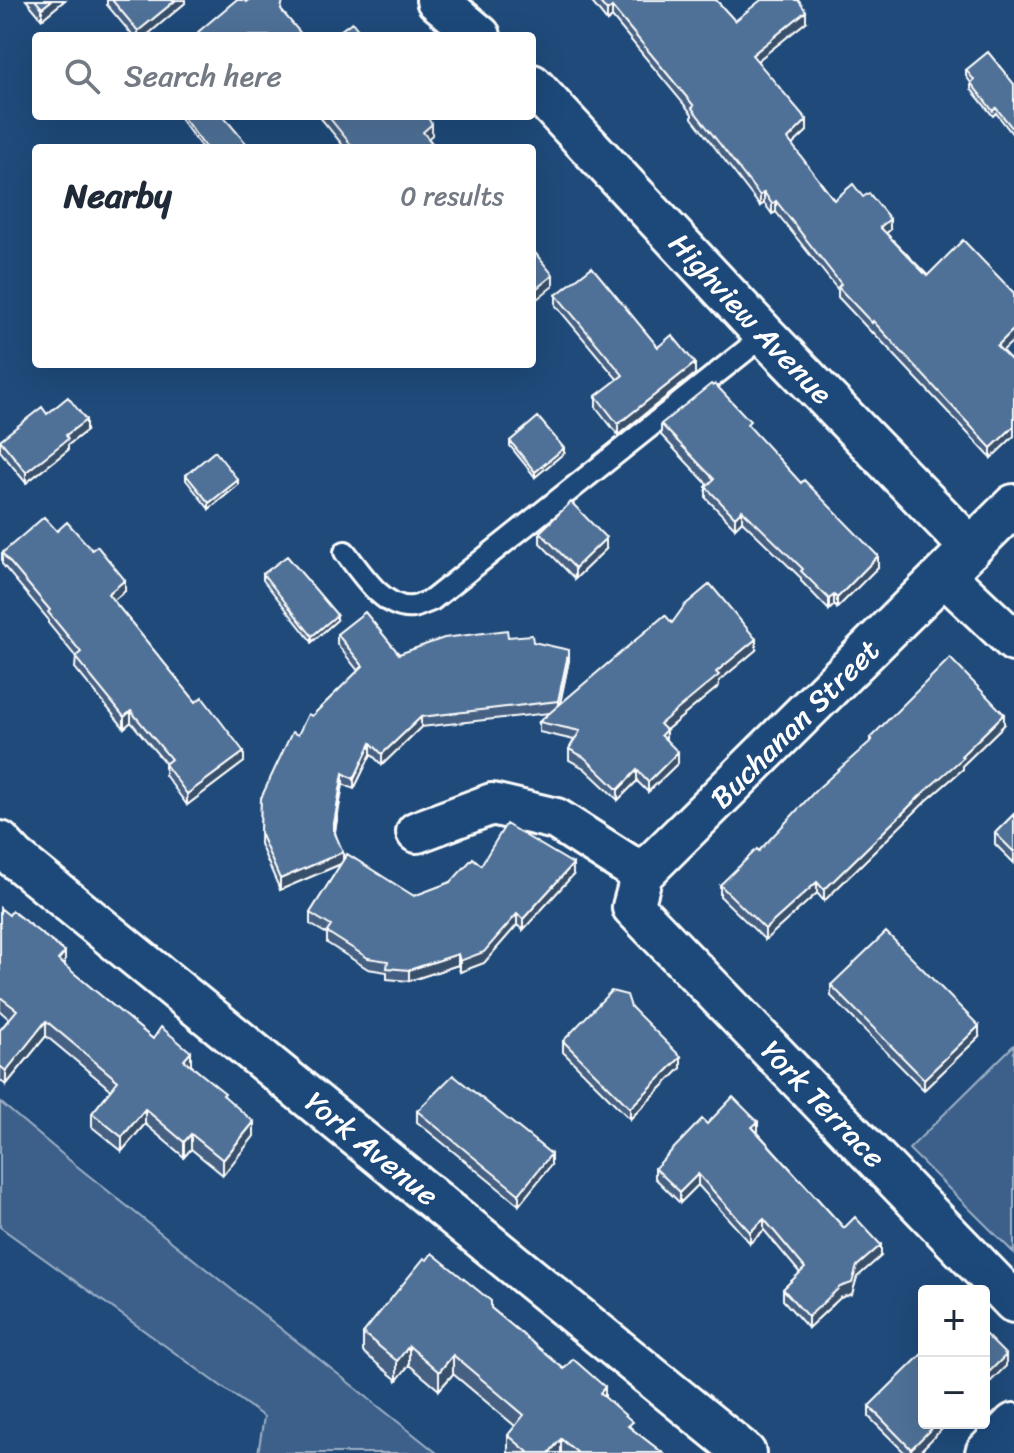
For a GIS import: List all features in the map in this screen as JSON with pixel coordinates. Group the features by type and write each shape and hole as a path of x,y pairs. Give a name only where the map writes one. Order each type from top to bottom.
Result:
{"street":[{"path":"437,0 475,32"},
{"name":"Highview Avenue","path":"536,89 765,335 958,562 1014,641"},
{"name":"Buchanan Street","path":"637,891 1014,505"},
{"name":"York Terrace","path":"417,832 492,804 556,819 637,891 1014,1302"},
{"name":"York Avenue","path":"0,842 15,858 745,1453"},
{"path":"986,1453 1014,1424"}],"lane":[{"path":"345,552 374,589 397,605 413,607 432,600 765,335"}],"shaded area":[{"path":"1014,1045 1014,1253 909,1149"},
{"path":"0,1102 437,1453 258,1453 264,1417 0,1227"}],"building":[{"path":"35,0 52,0 42,8"},
{"path":"112,0 176,0 138,31"},
{"path":"236,0 283,0 281,10 300,32 198,32"},
{"path":"598,0 716,0 735,21 761,0 798,0 806,11 752,55 807,120 788,139 834,200 853,184 863,197 869,193 890,219 880,227 927,276 963,240 1014,293 1014,329 997,346 1014,363 1014,426 991,448 838,287 841,284 776,201 772,204 764,192 760,196 692,108 694,106 612,7 607,11"},
{"path":"352,22 360,32 338,32"},
{"path":"988,52 1014,84 1014,130 996,108 993,111 971,83 974,80 966,70"},
{"path":"185,120 226,120 247,144 203,144"},
{"path":"331,120 429,120 432,124 423,132 433,144 350,144"},
{"path":"536,254 553,275 536,289"},
{"path":"592,267 658,347 672,335 695,363 618,424 596,396 623,375 556,295"},
{"path":"715,384 750,421 747,424 801,483 804,480 878,556 837,598 834,595 829,599 742,510 735,517 706,487 714,479 661,424"},
{"path":"68,397 86,420 66,435 68,439 26,472 0,440 42,407 47,414"},
{"path":"538,417 564,448 535,472 510,441"},
{"path":"215,451 238,480 209,503 186,475"},
{"path":"571,502 606,538 575,568 540,532"},
{"path":"44,517 57,531 67,522 92,550 97,546 125,580 108,594 196,702 202,697 244,752 187,794 165,764 171,759 131,711 124,717 75,657 81,652 48,612 50,610 2,553"},
{"path":"287,556 337,615 312,636 263,574"},
{"path":"710,584 756,639 716,672 719,675 660,724 666,730 661,735 678,752 648,782 637,770 618,790 584,757 569,749 580,731 539,722 665,615 672,623 685,605"},
{"path":"365,612 399,654 444,638 507,630 508,637 532,635 533,642 569,650 558,701 421,717 382,754 371,743 354,779 343,773 333,829 343,852 280,879 260,833 261,798 292,732 298,735 308,714 312,716 363,666 337,634"},
{"path":"950,658 1004,714 961,756 963,758 824,890 817,882 765,929 720,885 757,849 759,851 816,790 872,740 870,738"},
{"path":"1014,814 1014,852 995,833"},
{"path":"506,824 573,864 523,919 517,914 484,952 460,961 458,954 409,970 387,968 388,961 368,958 327,932 331,926 310,913 347,854 414,896 451,882 473,858 481,865"},
{"path":"0,908 9,915 12,911 65,952 58,960 153,1039 161,1027 191,1052 184,1060 225,1093 223,1095 254,1122 223,1160 191,1134 184,1142 145,1109 122,1137 92,1113 118,1081 46,1021 6,1071 0,1066 0,1030 17,1010 0,997"},
{"path":"886,932 979,1026 924,1079 831,985"},
{"path":"611,991 627,995 631,1007 681,1057 630,1108 563,1041"},
{"path":"453,1075 551,1154 519,1194 417,1111"},
{"path":"733,1097 758,1122 752,1127 844,1228 855,1217 881,1245 857,1266 852,1283 840,1287 808,1317 783,1289 805,1268 764,1219 750,1232 698,1174 680,1192 655,1168 702,1119 707,1124"},
{"path":"432,1253 491,1301 491,1308 564,1369 573,1359 605,1387 600,1393 633,1422 628,1426 663,1453 578,1453 561,1439 549,1453 529,1453 508,1435 524,1415 453,1355 439,1372 409,1346 397,1361 363,1333 424,1258 427,1260"},
{"path":"990,1339 1006,1355 990,1371"},
{"path":"918,1358 918,1429 931,1429 911,1449 869,1406"}]}
